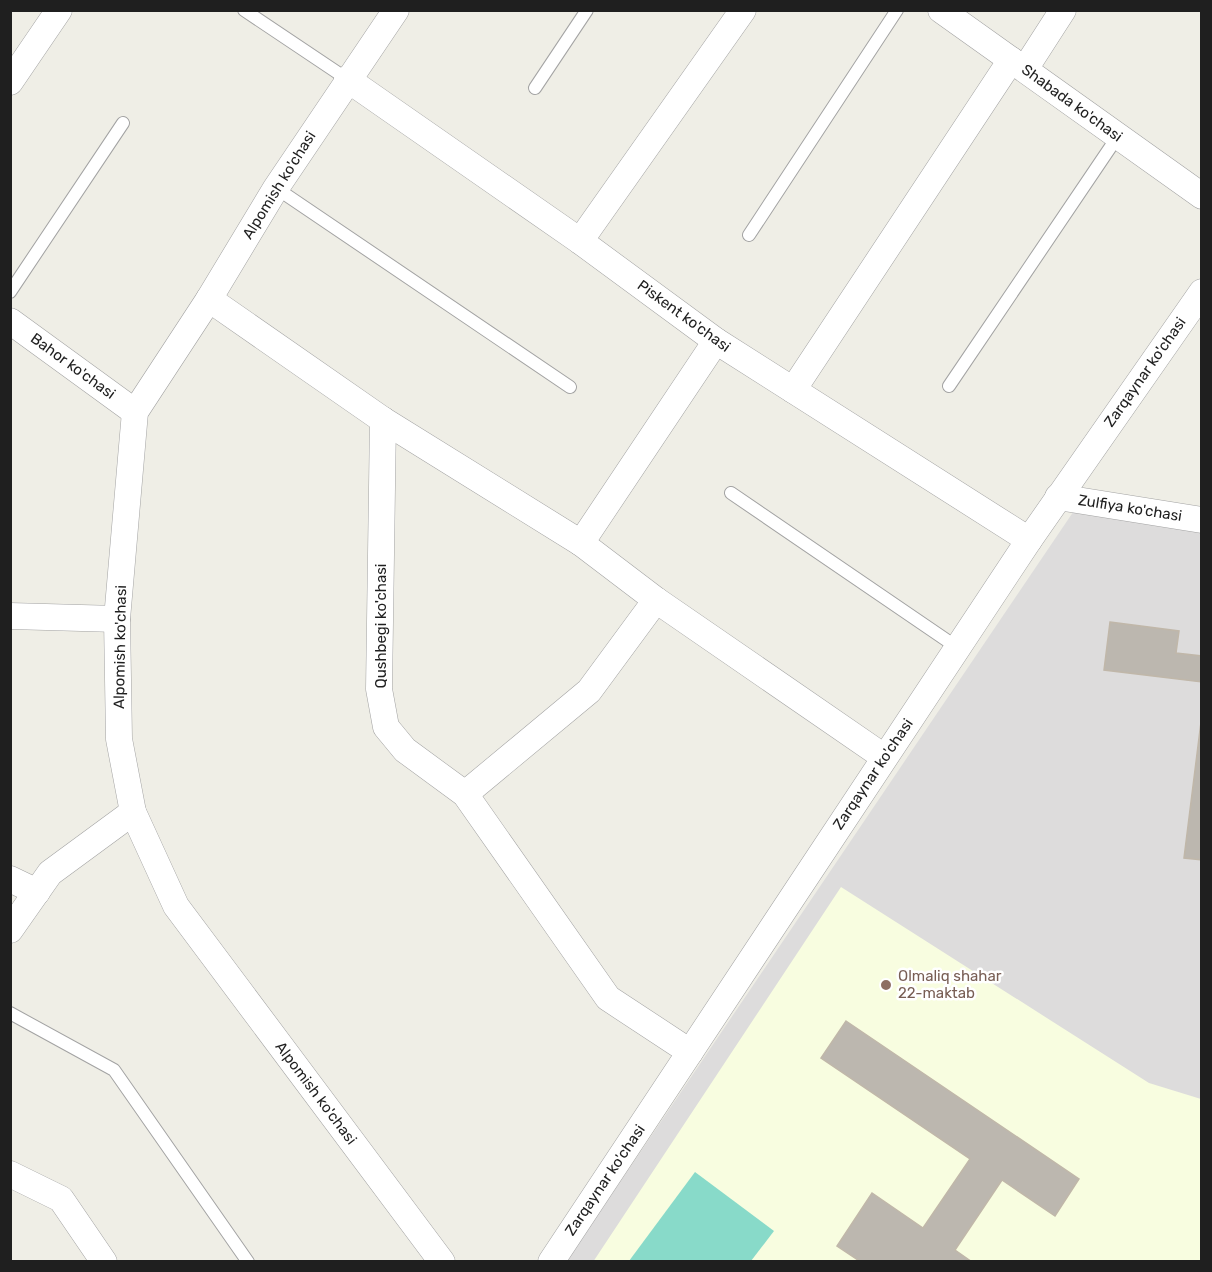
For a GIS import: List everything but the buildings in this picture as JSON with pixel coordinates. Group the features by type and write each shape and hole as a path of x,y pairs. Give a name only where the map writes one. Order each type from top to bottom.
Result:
{"street":[{"path":"10,82 59,10"},
{"name":"Alpomish ko'chasi","path":"396,10 276,188 209,299 135,412 117,619 118,739 133,812 176,906 442,1262"},
{"path":"580,241 743,10"},
{"name":"Shabada ko'chasi","path":"941,10 1202,196"},
{"path":"793,390 1018,64 1064,10"},
{"name":"Piskent ko'chasi","path":"347,80 580,241 716,341 1029,540"},
{"name":"Zarqaynar ko'chasi","path":"551,1262 1058,496 1202,292"},
{"path":"209,299 382,420 581,543 656,600 884,757"},
{"name":"Bahor ko'chasi","path":"10,321 135,412"},
{"path":"581,543 716,341"},
{"name":"Qushbegi ko'chasi","path":"382,420 380,689 386,727 405,750 465,794 608,998 690,1052"},
{"name":"Zulfiya ko'chasi","path":"1058,496 1202,520"},
{"path":"465,794 589,691 656,600"},
{"path":"10,616 117,619"},
{"path":"10,930 51,873 133,812"},
{"path":"10,879 37,892"},
{"path":"10,1174 61,1199 104,1262"}],"lane":[{"path":"244,10 347,80"},
{"path":"534,88 587,10"},
{"path":"749,236 897,10"},
{"path":"10,292 123,123"},
{"path":"949,386 1118,136"},
{"path":"276,188 570,387"},
{"path":"731,493 958,648"},
{"path":"10,1013 114,1070 248,1262"}],"shaded area":[{"path":"1086,493 1201,520 1201,1261 566,1262"},
{"name":"Olmaliq shahar 22-maktab","path":"841,887 1149,1083 1201,1099 1201,1261 593,1262"},
{"path":"695,1172 774,1231 751,1261 629,1261"}],"place":[{"name":"Olmaliq shahar 22-maktab","path":"886,985"}]}
